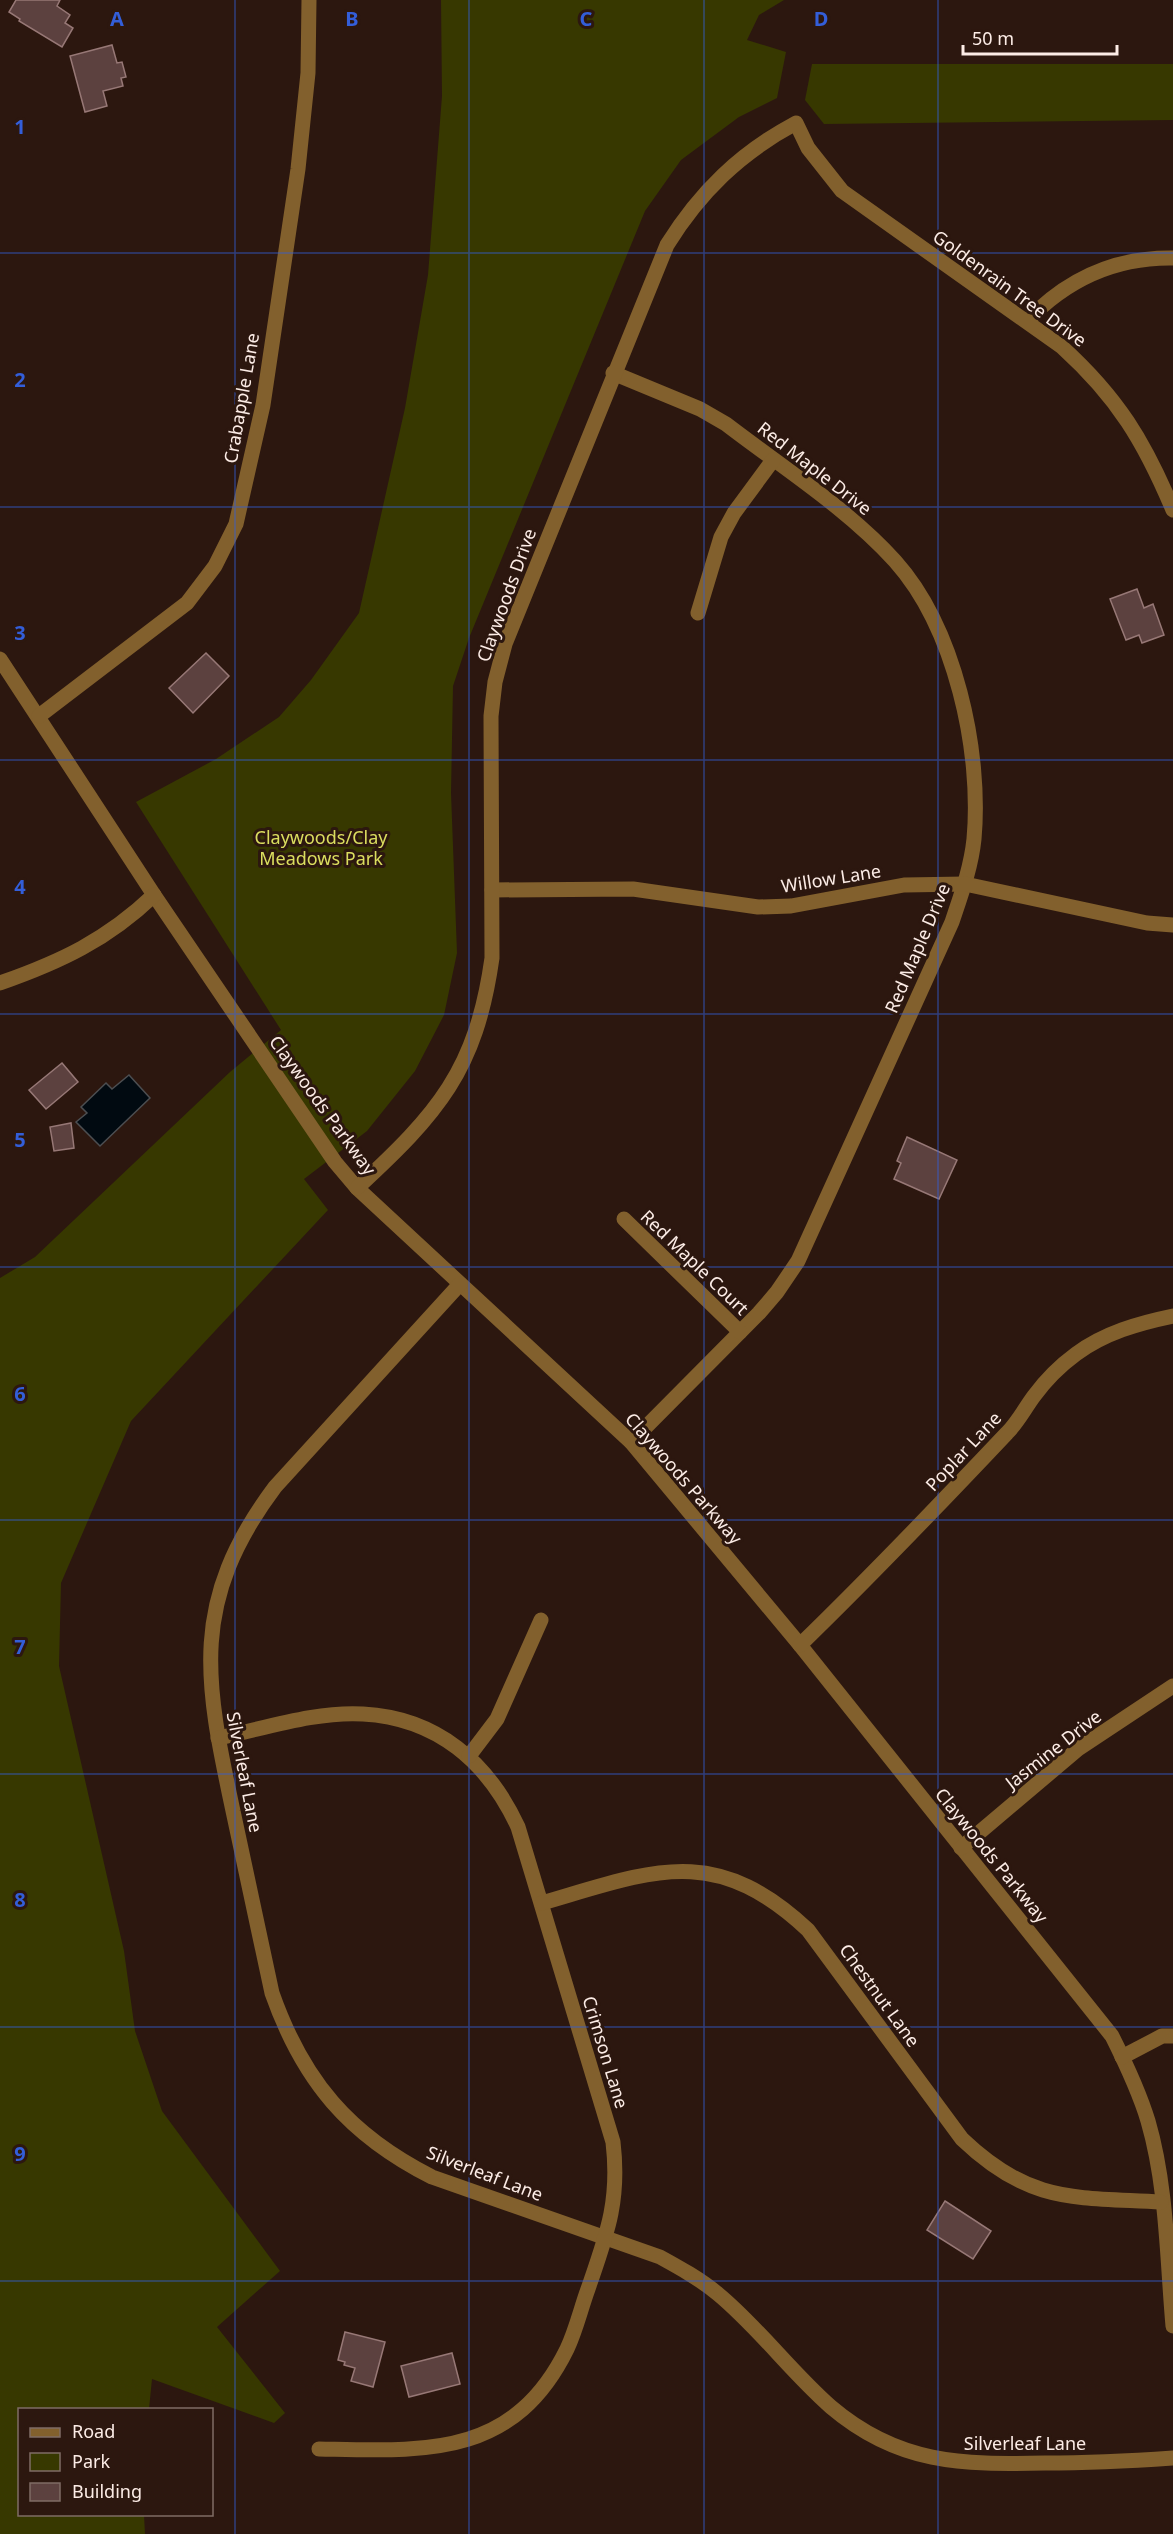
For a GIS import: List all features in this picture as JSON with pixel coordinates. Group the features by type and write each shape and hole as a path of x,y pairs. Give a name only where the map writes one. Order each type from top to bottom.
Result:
{"street":[{"name":"Crabapple Lane","path":"39,716 187,603 215,566 236,524 263,405 297,169 308,73 309,0"},
{"name":"Goldenrain Tree Drive","path":"796,123 808,148 842,191 1027,321 1062,347 1092,374 1122,410 1143,444 1173,510"},
{"name":"Claywoods Drive","path":"357,1188 423,1124 444,1097 462,1067 476,1036 487,998 492,958 490,740 495,682 505,644 662,255 688,212 713,182 739,158 767,138 796,123"},
{"path":"1027,321 1046,302 1070,284 1097,270 1126,261 1173,258"},
{"name":"Red Maple Drive","path":"613,374 700,409 773,460 869,534 897,563 920,595 948,652 974,756 976,809 974,842 965,884 952,922 798,1261 777,1292 631,1442"},
{"path":"698,614 722,537 734,513 773,460"},
{"name":"Claywoods Parkway","path":"0,658 154,895 335,1162 357,1188 631,1442 800,1645 1112,2036 1148,2121 1158,2166 1173,2326"},
{"name":"Willow Lane","path":"492,890 633,889 758,907 791,906 904,885 965,884 1147,923 1173,925"},
{"path":"0,983 60,961 90,945 135,913 154,895"},
{"name":"Red Maple Court","path":"624,1219 740,1332"},
{"name":"Silverleaf Lane","path":"460,1284 274,1487 254,1514 235,1549 221,1586 213,1620 210,1649 210,1694 218,1738 272,1994 285,2030 301,2061 323,2094 350,2123 406,2163 432,2177 660,2257 689,2273 719,2295 830,2406 878,2438 908,2451 940,2460 972,2464 1114,2462 1173,2458"},
{"name":"Poplar Lane","path":"800,1645 878,1570 1013,1427 1036,1393 1062,1366 1078,1353 1112,1334 1146,1321 1173,1316"},
{"path":"469,1756 496,1719 541,1620"},
{"name":"Jasmine Drive","path":"961,1848 1078,1749 1173,1686"},
{"name":"Crimson Lane","path":"218,1738 332,1715 362,1714 416,1724 443,1737 469,1756 490,1776 507,1802 519,1827 613,2142 616,2172 614,2205 606,2238 567,2348 552,2374 533,2398 513,2416 487,2432 453,2445 405,2451 319,2449"},
{"name":"Chestnut Lane","path":"542,1904 641,1874 671,1871 705,1873 758,1891 784,1908 808,1930 962,2139 984,2160 1006,2176 1031,2188 1060,2196 1161,2202"},
{"path":"1122,2057 1162,2036 1173,2036"}],"green space":[{"name":"Claywoods/Clay Meadows Park","path":"441,0 784,0 759,15 747,40 786,52 777,98 739,117 681,160 645,211 469,638 453,686 451,793 457,953 444,1015 415,1071 367,1131 304,1179 328,1210 131,1421 61,1583 59,1666 124,1951 135,2031 162,2111 280,2271 217,2327 285,2413 274,2423 152,2379 149,2408 18,2408 18,2516 144,2516 145,2534 0,2534 0,1278 35,1257 230,1072 281,1030 136,802 216,759 279,717 311,680 359,613 405,408 428,275 442,96"},
{"path":"812,64 1173,64 1173,120 824,124 805,100"}],"shaded area":[{"path":"129,1075 150,1098 100,1146 76,1122 87,1113 81,1107 106,1083 112,1089"}],"building":[{"path":"16,0 60,0 57,6 70,15 65,23 73,28 62,47 19,21 20,19 9,12"},
{"path":"112,45 117,63 122,62 126,77 121,78 123,86 103,91 107,106 85,112 70,56"},
{"path":"1137,589 1144,608 1153,604 1164,635 1142,643 1139,635 1126,640 1110,599"},
{"path":"206,653 229,676 193,713 169,688"},
{"path":"62,1063 78,1082 46,1109 29,1090"},
{"path":"71,1123 74,1148 54,1151 50,1127"},
{"path":"907,1137 957,1160 939,1199 894,1179 901,1163 897,1161"},
{"path":"945,2201 991,2231 973,2259 927,2230"},
{"path":"345,2332 385,2342 373,2387 351,2381 355,2368 344,2365 345,2362 338,2360"},
{"path":"452,2353 460,2384 409,2397 401,2366"}]}
